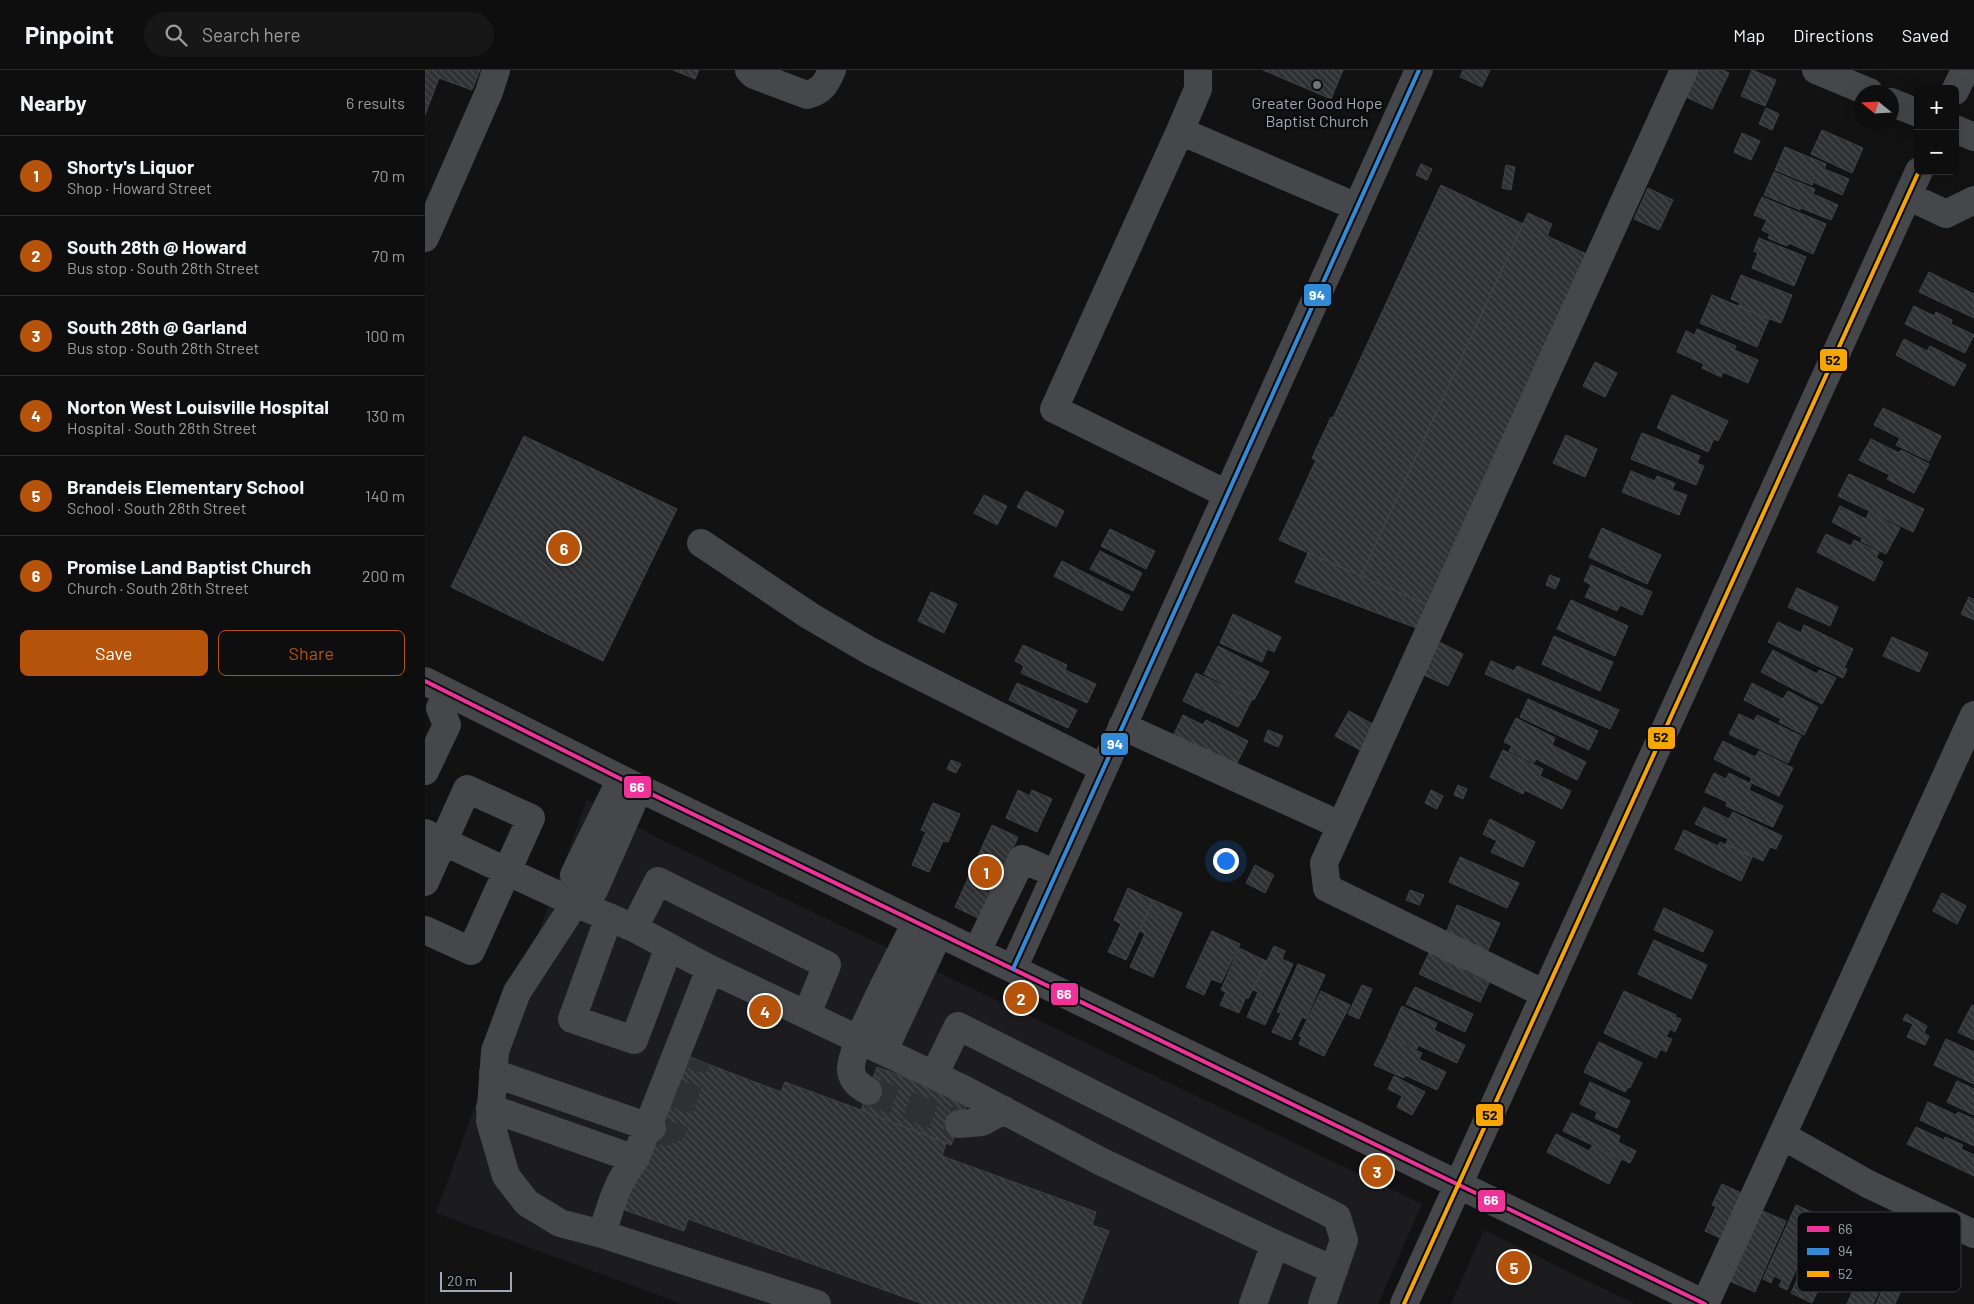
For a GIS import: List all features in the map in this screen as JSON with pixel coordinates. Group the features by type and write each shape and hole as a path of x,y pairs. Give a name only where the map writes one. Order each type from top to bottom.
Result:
{"street":[{"path":"425,238 489,92 496,70"},
{"path":"749,70 754,75 807,95 824,87 832,70"},
{"path":"1197,70 1198,89 1181,131 1054,409 1227,494"},
{"path":"1013,969 1419,70"},
{"path":"1545,994 1327,888 1324,862 1684,70"},
{"path":"1816,70 1854,86"},
{"path":"1958,85 1965,70"},
{"path":"1899,105 1914,111"},
{"path":"1957,130 1974,137"},
{"path":"1181,131 1357,207"},
{"path":"1404,1304 1917,175"},
{"path":"1908,196 1946,214 1974,200"},
{"path":"701,543 810,616 870,651 1103,768"},
{"path":"425,771 447,726 434,700"},
{"path":"434,700 630,784 1705,1304 1974,715"},
{"path":"1122,726 1340,825"},
{"path":"630,784 574,875 576,897 566,917 517,992 495,1051 490,1121 506,1176 527,1203 560,1223 602,1234 817,1304"},
{"path":"425,882 434,837 467,789 531,818 471,951 425,930"},
{"path":"434,837 507,871 576,897 609,917 634,928 710,969 884,1050 1102,1162 1334,1270"},
{"path":"977,952 1022,859 1056,874"},
{"path":"634,928 658,881 827,965 807,1014"},
{"path":"609,917 573,1019 634,1040 669,947"},
{"path":"868,1091 856,1084 851,1070 859,1038 928,928"},
{"path":"884,1050 928,928"},
{"path":"602,1234 617,1188 635,1159 650,1127 710,969"},
{"path":"934,1075 958,1026 1337,1216 1344,1240 1322,1304"},
{"path":"684,1035 696,1051 696,1060"},
{"path":"493,1073 650,1127"},
{"path":"491,1108 635,1159"},
{"path":"959,1124 982,1122 1004,1110"},
{"path":"1783,1136 1868,1184 1927,1212"},
{"path":"1961,1228 1974,1234"},
{"path":"1253,1304 1275,1244"}],"shaded area":[{"path":"587,800 658,838 1422,1204 1378,1304 682,1304 436,1213"},
{"path":"1484,1230 1635,1304 1451,1304"}],"building":[{"path":"425,70 480,70 472,90 439,78 425,115"},
{"path":"673,70 699,70 695,79"},
{"name":"Greater Good Hope Baptist Church","path":"1263,70 1343,70 1331,99"},
{"path":"1463,70 1490,70 1482,87 1460,77"},
{"path":"1698,70 1722,70 1729,73 1712,109 1686,97"},
{"path":"1752,70 1776,80 1765,106 1741,96"},
{"path":"1766,108 1779,114 1772,130 1759,124"},
{"path":"1822,130 1863,148 1852,173 1811,154"},
{"path":"1742,133 1760,141 1751,160 1734,152"},
{"path":"1785,147 1826,164 1824,169 1849,179 1842,195 1813,182 1812,185 1775,170"},
{"path":"1421,164 1432,169 1427,180 1416,175"},
{"path":"1506,165 1515,167 1511,190 1502,188"},
{"path":"1774,172 1815,189 1813,194 1838,205 1831,220 1764,195"},
{"path":"1441,185 1523,224 1361,576 1279,540 1316,460 1312,458 1331,417 1333,418"},
{"path":"1648,188 1673,200 1659,230 1634,219"},
{"path":"1762,197 1826,224 1813,254 1789,243 1787,246 1768,238 1770,234 1762,230 1767,220 1754,215"},
{"path":"1528,213 1552,224 1547,236 1591,256 1430,606 1361,576"},
{"path":"1759,238 1806,257 1794,286 1752,268 1758,253 1754,251"},
{"path":"1929,272 1974,294 1974,318 1919,292"},
{"path":"1741,275 1792,295 1781,323 1738,307 1740,303 1731,299"},
{"path":"1712,295 1769,319 1757,347 1700,323"},
{"path":"1914,306 1934,316 1936,312 1952,320 1951,324 1974,335 1965,353 1905,324"},
{"path":"1697,329 1736,346 1734,350 1758,360 1748,383 1723,372 1721,377 1702,368 1704,364 1677,352 1686,331 1695,335"},
{"path":"1904,339 1927,351 1930,346 1966,365 1954,386 1896,355"},
{"path":"1595,362 1617,373 1605,397 1583,386"},
{"path":"1672,395 1728,421 1718,441 1714,439 1708,452 1657,428"},
{"path":"1883,408 1941,436 1929,461 1896,445 1900,438 1874,425"},
{"path":"1642,433 1700,456 1697,463 1704,466 1696,485 1631,459"},
{"path":"1566,435 1597,449 1585,477 1553,463"},
{"path":"524,436 677,509 603,661 451,587"},
{"path":"1871,439 1899,453 1901,450 1929,464 1914,493 1887,479 1890,475 1859,460"},
{"path":"1631,471 1655,481 1657,476 1675,483 1672,490 1687,495 1679,515 1622,492"},
{"path":"1849,474 1924,509 1913,532 1838,496"},
{"path":"1026,491 1064,511 1056,527 1017,507"},
{"path":"984,495 1007,506 997,525 974,513"},
{"path":"1840,506 1866,519 1869,512 1900,528 1886,554 1861,541 1862,538 1832,522"},
{"path":"1602,528 1661,555 1647,584 1589,557"},
{"path":"1110,529 1155,551 1146,569 1101,546"},
{"path":"1826,534 1851,546 1854,540 1879,552 1876,558 1883,562 1874,581 1817,552"},
{"path":"1100,551 1142,573 1133,591 1090,569"},
{"path":"1308,553 1430,606 1419,629 1295,582"},
{"path":"1062,561 1130,596 1122,611 1054,576"},
{"path":"1591,565 1652,592 1642,615 1620,605 1617,611 1585,597 1591,585 1584,581"},
{"path":"1550,575 1560,579 1555,589 1546,585"},
{"path":"1797,588 1838,607 1830,626 1788,607"},
{"path":"931,592 957,604 944,633 918,621"},
{"path":"1969,597 1974,600 1974,620 1961,614"},
{"path":"1571,600 1628,626 1615,656 1557,629"},
{"path":"1233,614 1281,637 1274,652 1267,649 1262,662 1220,643"},
{"path":"1778,622 1801,633 1804,625 1853,649 1844,668 1847,669 1843,678 1768,642"},
{"path":"1554,636 1613,662 1600,691 1542,664"},
{"path":"1892,637 1928,653 1919,672 1883,656"},
{"path":"1439,642 1463,654 1448,686 1424,675"},
{"path":"1023,645 1067,665 1065,670 1096,684 1087,703 1021,673 1024,666 1015,661"},
{"path":"1218,646 1269,672 1254,700 1204,674"},
{"path":"1773,650 1817,674 1819,670 1836,678 1822,704 1761,672"},
{"path":"1491,661 1514,671 1517,666 1619,710 1610,729 1485,674"},
{"path":"1196,673 1252,699 1238,727 1183,701"},
{"path":"1017,683 1077,710 1068,728 1009,700"},
{"path":"1752,683 1783,699 1788,691 1818,707 1804,735 1779,722 1781,719 1744,700"},
{"path":"1528,699 1598,731 1589,750 1520,717"},
{"path":"1349,711 1374,725 1360,750 1335,736"},
{"path":"1739,714 1754,721 1757,715 1801,736 1788,763 1729,734"},
{"path":"1183,715 1203,725 1206,720 1248,741 1235,767 1172,738"},
{"path":"1516,718 1555,738 1552,745 1586,762 1577,780 1536,759 1534,763 1509,751 1512,746 1504,742"},
{"path":"1268,730 1283,736 1278,747 1264,741"},
{"path":"1723,741 1755,757 1759,751 1793,768 1779,796 1750,782 1752,778 1714,759"},
{"path":"1503,750 1543,769 1540,776 1571,791 1562,809 1525,790 1523,794 1490,777"},
{"path":"951,760 961,764 956,773 947,769"},
{"path":"1714,773 1726,779 1729,773 1751,784 1749,790 1783,806 1773,827 1726,806 1727,802 1705,792"},
{"path":"1458,785 1467,789 1463,799 1454,795"},
{"path":"1018,790 1030,796 1032,790 1052,799 1037,832 1006,818"},
{"path":"1431,790 1443,796 1437,809 1425,803"},
{"path":"933,803 960,814 948,842 943,841 929,872 912,865 926,832 921,830"},
{"path":"1704,807 1729,819 1733,812 1782,836 1776,849 1770,847 1763,861 1726,844 1728,839 1695,824"},
{"path":"1490,819 1535,842 1523,867 1491,852 1497,841 1483,834"},
{"path":"992,825 1018,837 980,919 955,907"},
{"path":"1684,830 1718,846 1720,842 1752,857 1741,881 1675,849"},
{"path":"1460,857 1519,883 1507,908 1449,882"},
{"path":"1255,865 1274,875 1265,893 1246,883"},
{"path":"1128,888 1153,900 1126,960 1108,952 1121,924 1114,920"},
{"path":"1410,890 1424,895 1419,905 1406,900"},
{"path":"1942,893 1966,906 1957,924 1933,911"},
{"path":"1154,900 1182,913 1153,977 1130,967 1145,934 1140,931"},
{"path":"1457,905 1500,923 1488,950 1446,933"},
{"path":"1664,908 1713,931 1703,952 1654,930"},
{"path":"1212,931 1240,944 1221,983 1211,979 1204,995 1186,987"},
{"path":"1654,940 1707,965 1691,999 1638,974"},
{"path":"1274,946 1285,951 1282,959 1293,964 1265,1025 1247,1017 1258,992 1253,990"},
{"path":"1239,948 1266,961 1248,999 1246,997 1239,1013 1220,1005 1226,992 1221,990"},
{"path":"1431,949 1465,965 1463,971 1489,983 1480,1002 1419,974"},
{"path":"1298,964 1325,975 1306,1019 1302,1017 1291,1040 1272,1032 1281,1013 1277,1012"},
{"path":"1362,985 1372,989 1359,1019 1348,1014"},
{"path":"1415,987 1473,1014 1465,1032 1406,1004"},
{"path":"1321,991 1350,1005 1324,1056 1299,1044 1302,1037 1299,1036"},
{"path":"1624,991 1681,1019 1675,1032 1670,1029 1666,1037 1672,1039 1666,1052 1661,1049 1656,1058 1604,1033"},
{"path":"1972,1005 1974,1006 1974,1040 1958,1032"},
{"path":"1402,1006 1437,1023 1434,1030 1465,1045 1457,1063 1418,1045 1417,1049 1388,1036"},
{"path":"1906,1014 1927,1026 1924,1033 1929,1036 1925,1045 1907,1037 1913,1024 1903,1020"},
{"path":"1388,1037 1422,1053 1419,1059 1446,1072 1437,1090 1405,1075 1404,1078 1374,1065"},
{"path":"1946,1039 1974,1052 1974,1084 1934,1065"},
{"path":"1599,1042 1642,1063 1630,1088 1628,1087 1625,1092 1584,1072"},
{"path":"679,1053 781,1092 785,1082 861,1110 946,1143 942,1156 1096,1212 1092,1225 1109,1231 1081,1304 923,1304 688,1219 684,1231 622,1209"},
{"path":"877,1067 969,1100 951,1145 861,1110"},
{"path":"1394,1076 1425,1092 1412,1115 1397,1107 1402,1096 1388,1089"},
{"path":"1957,1081 1974,1089 1974,1115 1947,1102"},
{"path":"1590,1082 1630,1101 1617,1128 1595,1118 1597,1112 1580,1104"},
{"path":"1928,1102 1956,1115 1958,1112 1974,1119 1974,1146 1920,1120"},
{"path":"1572,1113 1620,1136 1618,1142 1636,1151 1630,1163 1563,1131"},
{"path":"1916,1127 1944,1140 1945,1137 1963,1145 1961,1149 1974,1155 1974,1176 1907,1144"},
{"path":"1556,1134 1589,1151 1592,1146 1621,1160 1609,1184 1547,1152"},
{"path":"1722,1184 1746,1195 1725,1240 1705,1231 1716,1207 1712,1205"},
{"path":"1796,1205 1811,1212 1797,1212 1797,1268 1787,1290 1779,1286 1782,1280 1774,1276 1771,1283 1763,1279"},
{"path":"1758,1209 1786,1221 1755,1292 1727,1280"},
{"path":"1797,1280 1797,1292 1817,1292 1812,1303 1791,1293"},
{"path":"1852,1292 1879,1292 1873,1304 1847,1304"},
{"path":"1881,1292 1900,1292 1895,1304 1876,1304"}],"tunnel":[{"path":"652,1128 664,1132 673,1128 696,1060"},
{"path":"868,1091 959,1124"}],"transit line":[{"name":"94","path":"1013,969 1419,70"},
{"name":"52","path":"1404,1304 1917,175"},
{"name":"66","path":"425,681 639,788 1705,1304"}],"place":[{"name":"Greater Good Hope Baptist Church","path":"1317,85"},
{"name":"Promise Land Baptist Church","path":"564,548"},
{"name":"Shorty's Liquor","path":"986,872"},
{"name":"South 28th @ Howard","path":"1021,998"},
{"name":"Norton West Louisville Hospital","path":"765,1011"},
{"name":"South 28th @ Garland","path":"1377,1171"},
{"name":"Brandeis Elementary School","path":"1514,1267"}]}
